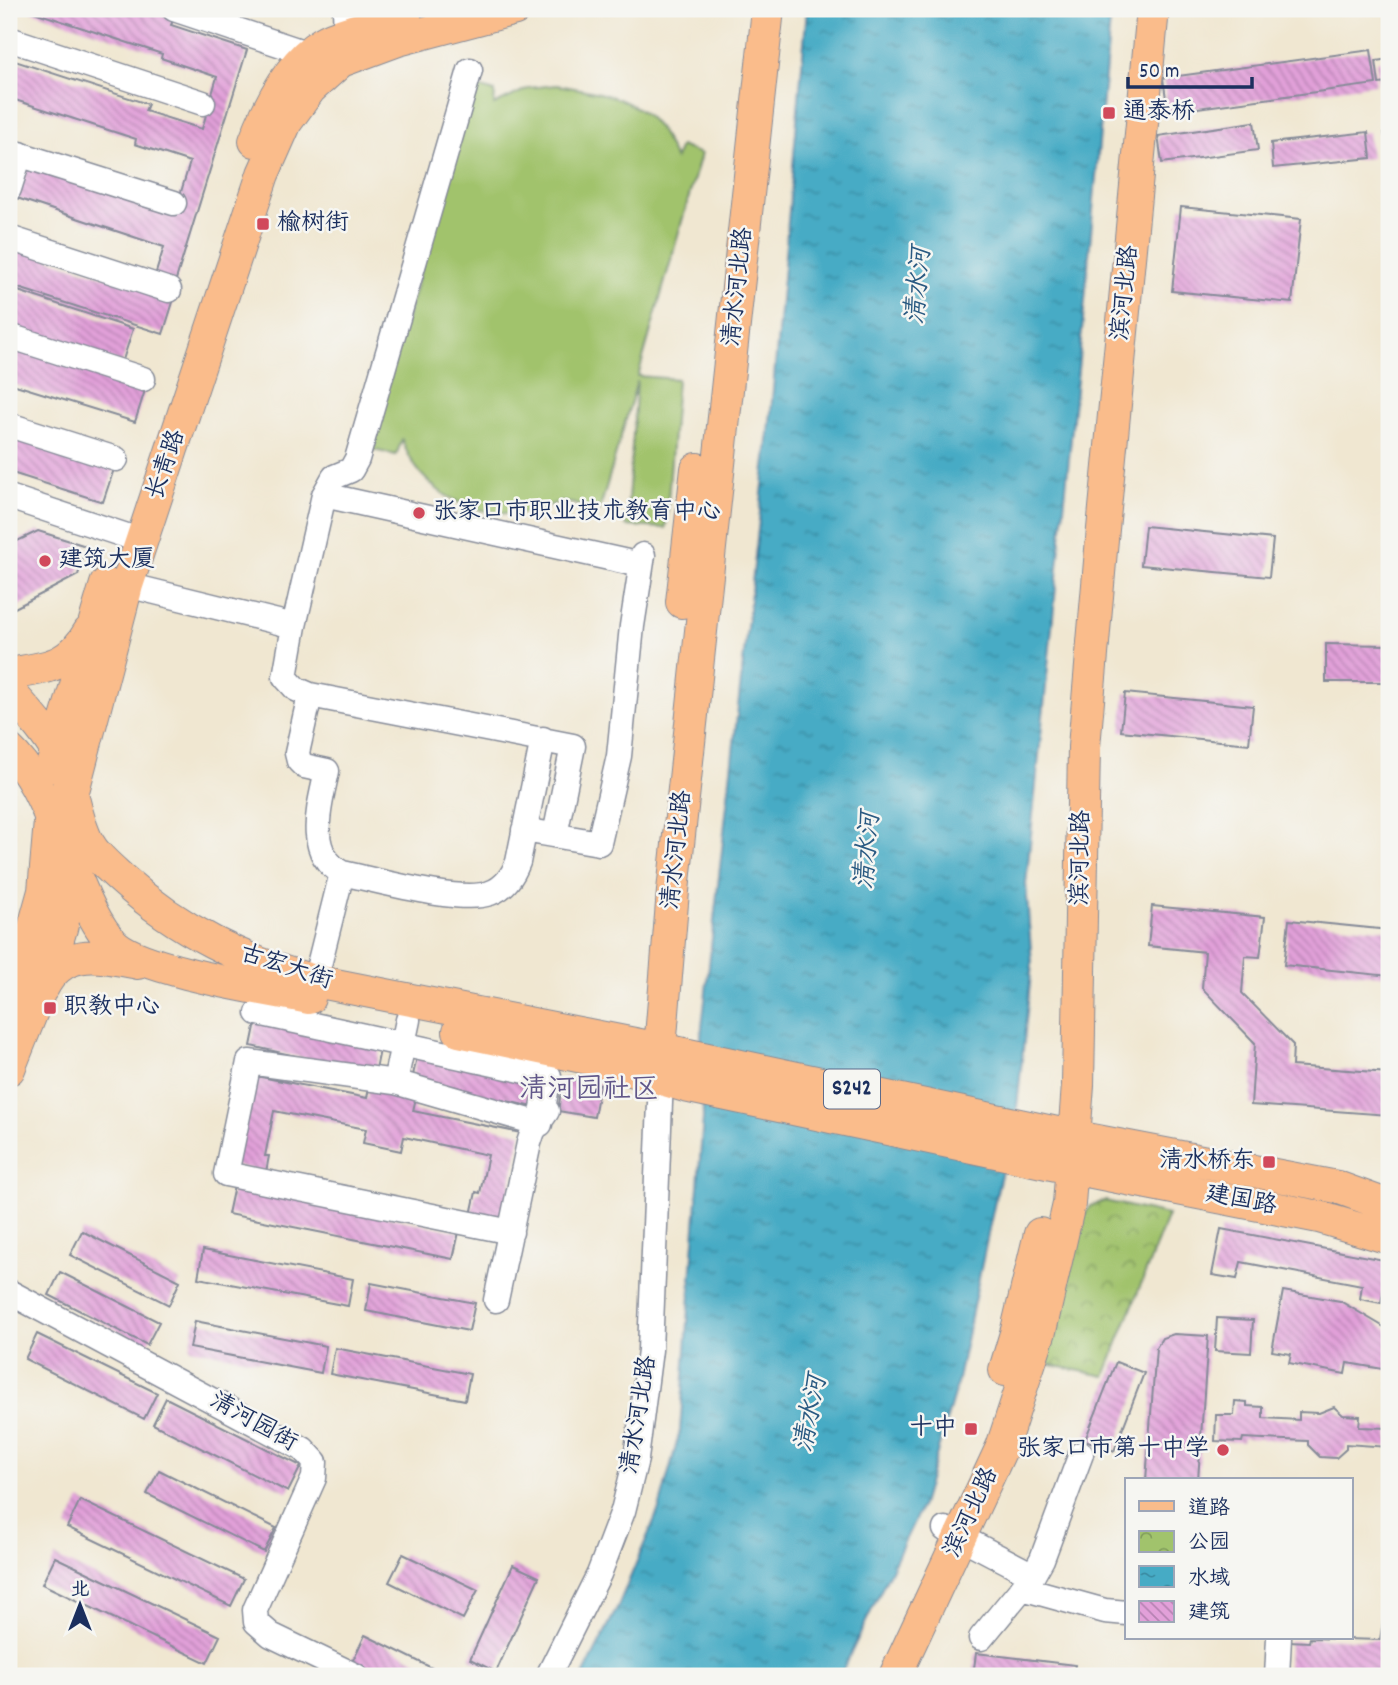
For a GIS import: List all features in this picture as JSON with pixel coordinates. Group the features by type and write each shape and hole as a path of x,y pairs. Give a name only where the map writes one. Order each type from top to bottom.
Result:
{"main road":[{"name":"长青路","path":"318,63 323,42 345,22 437,9"},
{"name":"长青路","path":"9,1069 76,886 72,792 102,635 249,157 266,114 285,81 318,63 341,61 398,40 515,9"},
{"name":"清水河北路","path":"661,1064 688,547 724,249 748,9"},
{"name":"清水河北路","path":"661,1064 675,877 768,9"},
{"name":"滨河北路","path":"1066,1134 1063,840 1072,662 1118,217 1135,9"},
{"name":"滨河北路","path":"895,1676 953,1533 1017,1331 1048,1200 1062,1166 1066,1134 1084,747 1153,9"},
{"name":"长青路","path":"9,1014 27,959 44,891 52,764 76,684 127,585 132,538"},
{"path":"9,674 67,660 102,635"},
{"path":"12,700 43,699 76,684"},
{"name":"古宏大街","path":"12,700 62,762 87,841 99,858 138,894 189,930 268,967 315,981 661,1064"},
{"name":"古宏大街","path":"9,750 33,779 76,886 104,932 116,946 135,956 171,969 405,1032 661,1064"},
{"path":"39,913 48,902 76,886 118,891 156,907"},
{"path":"37,997 50,974 62,963 76,957 122,960 171,969"},
{"name":"建国路","path":"661,1064 1015,1124 1337,1187 1389,1206"},
{"name":"建国路","path":"661,1064 1009,1155 1319,1217 1389,1238"},
{"name":"滨河北路","path":"877,1676 953,1533"}],"street":[{"path":"174,9 318,63"},
{"path":"9,39 203,103"},
{"path":"470,70 357,459 351,470 334,477 324,495 285,677 296,689 310,695 573,746 555,835"},
{"path":"9,189 14,152 174,203"},
{"path":"9,238 169,290"},
{"path":"9,336 143,379"},
{"path":"9,425 116,459"},
{"path":"324,495 642,560 632,626 619,756 599,843 524,830"},
{"path":"9,497 132,538"},
{"path":"127,585 294,626"},
{"path":"310,695 297,753 304,766 327,771 317,820 321,850 327,862 342,873 457,896 478,897 493,892 505,884 513,873 543,739"},
{"path":"315,981 342,873"},
{"path":"258,1013 405,1032 549,1076 540,1124"},
{"path":"394,1082 405,1032"},
{"path":"496,1300 529,1143 533,1131 548,1111 559,1052"},
{"path":"511,1232 226,1174 249,1062 394,1082 540,1124"},
{"name":"清水河北路","path":"548,1676 599,1574 623,1511 636,1459 650,1350 661,1064"},
{"name":"清河园街","path":"9,1292 303,1449 316,1462 314,1478 255,1610 256,1622 271,1635 356,1676"},
{"path":"981,1638 1028,1581 1052,1535 1081,1454"},
{"path":"953,1533 1028,1581 1105,1611 1125,1613"},
{"path":"1277,1676 1279,1640"}],"green space":[{"path":"556,85 610,96 635,107 659,129 675,159 680,146 701,154 638,376 677,379 666,528 626,526 637,381 599,512 562,502 537,511 515,513 474,508 455,501 423,476 411,460 402,440 396,455 369,449 474,86 495,92 494,105 529,88"},
{"path":"1105,1201 1168,1215 1105,1376 1046,1364 1083,1218 1090,1206"}],"water":[{"name":"清水河","path":"807,9 1111,9 1085,300 1026,884 1032,964 1017,1106 957,1384 922,1505 840,1676 583,1676 619,1604 659,1509 680,1431 703,1118 701,1036 770,423"}],"building":[{"path":"25,9 145,9 174,18 171,25 247,50 174,286 154,279 164,247 17,198 29,163 175,212 190,162 135,144 136,139 9,98 9,59 148,104 145,111 202,129 217,77 161,58 162,54"},
{"path":"1371,50 1376,84 1168,112 1163,78"},
{"path":"1389,59 1389,83 1379,84 1376,61"},
{"path":"1254,122 1258,150 1162,163 1158,136"},
{"path":"1389,131 1389,157 1388,157 1384,132"},
{"path":"1368,132 1371,158 1273,168 1271,143"},
{"path":"1181,207 1301,219 1292,303 1172,291"},
{"path":"9,246 174,299 163,334 9,285"},
{"path":"9,288 133,329 122,363 9,326"},
{"path":"12,345 146,387 135,422 9,383 9,356"},
{"path":"9,432 115,466 103,502 9,472"},
{"path":"1145,526 1273,539 1269,577 1141,565"},
{"name":"建筑大厦","path":"38,531 86,546 78,575 9,611 9,545"},
{"path":"1326,644 1389,645 1389,682 1326,682"},
{"path":"1125,693 1253,706 1249,744 1121,731"},
{"path":"1152,906 1265,917 1260,957 1245,956 1242,993 1293,1045 1292,1066 1389,1073 1389,1115 1251,1105 1255,1043 1202,988 1205,952 1148,946"},
{"path":"1289,920 1389,930 1389,976 1284,965"},
{"path":"257,1017 381,1045 375,1074 251,1046"},
{"path":"418,1052 545,1080 538,1108 412,1080"},
{"path":"251,1075 367,1098 370,1083 417,1093 413,1111 521,1133 503,1221 471,1215 476,1192 480,1193 488,1155 404,1137 401,1151 363,1143 366,1129 274,1111 265,1156 269,1156 266,1172 232,1165"},
{"path":"563,1078 600,1084 594,1117 558,1111"},
{"path":"234,1186 459,1232 453,1259 228,1214"},
{"path":"1221,1229 1389,1261 1381,1303 1360,1299 1362,1285 1241,1262 1237,1279 1212,1275"},
{"path":"82,1231 180,1281 169,1305 70,1255"},
{"path":"203,1250 353,1279 348,1306 198,1278"},
{"path":"60,1272 159,1322 147,1345 49,1295"},
{"path":"371,1283 475,1303 469,1331 366,1311"},
{"path":"1283,1291 1340,1301 1389,1330 1389,1370 1347,1363 1345,1374 1289,1363 1291,1354 1272,1351"},
{"path":"1217,1318 1253,1320 1251,1353 1215,1351"},
{"path":"195,1321 326,1346 321,1373 190,1348"},
{"path":"37,1334 157,1393 144,1419 25,1359"},
{"path":"1174,1334 1208,1336 1198,1478 1146,1478 1156,1348 1162,1338"},
{"path":"335,1348 470,1374 465,1400 330,1374"},
{"path":"1116,1362 1144,1373 1114,1451 1085,1440"},
{"path":"166,1398 301,1466 288,1492 153,1424"},
{"path":"1235,1401 1247,1402 1247,1406 1263,1407 1263,1418 1299,1420 1299,1412 1319,1413 1334,1407 1343,1415 1360,1416 1359,1427 1389,1428 1389,1447 1346,1444 1346,1449 1336,1458 1320,1457 1308,1445 1308,1441 1243,1438 1242,1442 1215,1441 1216,1415 1234,1415"},
{"path":"159,1470 276,1528 264,1552 147,1494"},
{"path":"80,1500 244,1579 231,1606 67,1527"},
{"path":"403,1554 478,1590 463,1619 389,1582"},
{"path":"55,1557 220,1636 207,1663 42,1584"},
{"path":"513,1565 539,1577 496,1672 470,1659"},
{"path":"1383,1621 1389,1623 1389,1676 1305,1676 1305,1671 1288,1670 1289,1641 1380,1640"},
{"path":"365,1635 440,1672 438,1676 376,1676 351,1664"},
{"path":"976,1653 1075,1665 1073,1676 973,1676"}],"place":[{"name":"通泰桥","path":"1109,113"},
{"name":"榆树街","path":"263,224"},
{"name":"张家口市职业技术教育中心","path":"419,513"},
{"name":"建筑大厦","path":"45,561"},
{"name":"职教中心","path":"50,1008"},
{"name":"清水桥东","path":"1269,1162"},
{"name":"十中","path":"971,1429"},
{"name":"张家口市第十中学","path":"1223,1450"}],"district":[{"name":"清河园社区","path":"589,1092"}]}
